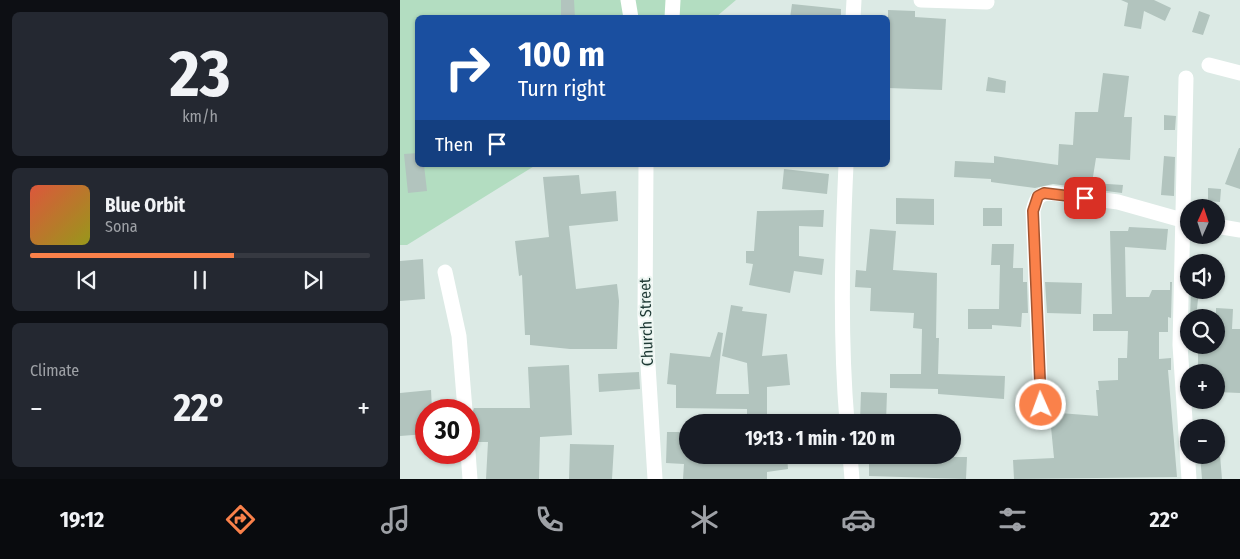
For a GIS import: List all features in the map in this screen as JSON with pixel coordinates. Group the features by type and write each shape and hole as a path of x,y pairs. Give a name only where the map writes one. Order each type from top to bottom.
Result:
{"street":[{"path":"628,0 630,15"},
{"path":"672,15 673,0"},
{"path":"853,15 854,0"},
{"path":"921,0 987,2"},
{"path":"1210,64 1240,73"},
{"path":"1186,78 1186,199"},
{"name":"Church Street","path":"646,167 644,316 655,479"},
{"path":"846,167 843,267 844,377 846,414"},
{"path":"1041,405 1033,211 1038,196 1044,193 1052,193 1118,202 1180,219"},
{"path":"1225,228 1240,230"},
{"path":"1185,244 1180,345 1189,479"},
{"path":"445,272 458,336 464,399"},
{"path":"469,464 470,479"},
{"path":"851,464 852,479"}],"green space":[{"path":"400,0 736,0 718,15 415,15 415,167 533,167 407,245 400,245"}],"building":[{"path":"561,0 574,0 575,15 561,15"},
{"path":"1121,0 1154,0 1171,8 1165,21 1144,11 1141,29 1124,26 1128,3"},
{"path":"792,4 841,9 841,15 790,15"},
{"path":"888,10 915,11 915,17 946,19 942,90 890,88 890,15 888,15"},
{"path":"1199,11 1210,15 1203,35 1192,32"},
{"path":"1103,73 1129,76 1124,117 1132,117 1130,160 1096,158 1092,183 1123,185 1122,193 1053,184 1035,188 991,182 991,179 954,177 955,161 994,163 994,156 1058,165 1059,144 1073,145 1075,112 1098,112"},
{"path":"988,77 1006,81 1005,93 986,91"},
{"path":"1164,115 1176,116 1175,130 1164,130"},
{"path":"1240,148 1240,189 1225,184"},
{"path":"415,153 415,167 424,167 427,191 408,193 404,154"},
{"path":"1164,156 1175,157 1174,196 1161,195"},
{"path":"784,169 829,174 827,194 782,189"},
{"path":"579,175 581,194 616,191 618,221 569,226 576,289 617,284 619,301 617,349 570,349 530,345 530,335 525,335 522,275 519,276 515,241 549,237 543,177"},
{"path":"1208,188 1221,189 1220,199 1208,199"},
{"path":"896,198 934,199 934,225 896,224"},
{"path":"983,208 1002,208 1002,226 983,226"},
{"path":"824,210 823,227 799,226 799,256 824,259 822,275 794,271 790,293 749,285 753,264 746,263 746,251 754,251 757,211"},
{"path":"1129,227 1168,229 1166,250 1125,247 1126,297 1149,297 1152,290 1170,290 1170,282 1172,282 1171,318 1168,317 1168,332 1159,332 1159,359 1171,358 1171,370 1168,370 1177,477 1014,479 1013,460 1054,458 1051,427 1046,426 1047,412 1098,416 1096,390 1099,390 1098,381 1118,380 1118,358 1127,358 1128,331 1093,331 1093,314 1112,314 1110,231 1128,231"},
{"path":"870,229 896,231 893,270 937,273 936,338 939,338 938,374 1005,376 1004,399 938,394 938,389 890,388 890,374 921,374 922,329 913,328 914,313 870,311 871,288 855,287 856,270 866,271"},
{"path":"992,244 1014,244 1013,268 1023,268 1023,282 1027,282 1028,313 1022,313 1021,327 992,325 992,329 968,329 968,309 999,309 1000,265 991,265"},
{"path":"423,259 425,299 400,301 400,261"},
{"path":"1045,282 1082,283 1081,314 1047,313"},
{"path":"1191,299 1198,299 1197,309 1190,309"},
{"path":"731,305 743,307 742,311 767,314 762,356 787,354 790,385 767,387 767,414 747,414 747,409 676,408 676,385 667,384 670,353 710,357 718,332 723,333 716,394 749,394 747,363 722,356"},
{"path":"1216,308 1233,309 1232,329 1240,329 1240,393 1225,392 1225,364 1198,364 1198,354 1225,354 1225,309"},
{"path":"569,365 572,435 540,437 539,479 486,479 488,442 480,442 480,408 530,408 528,367"},
{"path":"639,372 640,389 599,392 598,374"},
{"path":"431,390 431,399 415,399 415,435 400,436 400,393"},
{"path":"861,392 887,393 886,414 860,414"},
{"path":"667,432 679,432 679,464 666,463"},
{"path":"570,444 614,445 612,479 569,479"},
{"path":"961,457 967,457 966,479 869,476 869,464 961,464"},
{"path":"684,464 788,464 788,469 767,472 767,479 683,479"},
{"path":"1201,464 1221,464 1222,479 1202,479"}],"route":[{"path":"1041,405 1033,211 1038,196 1044,193 1085,198"}]}
